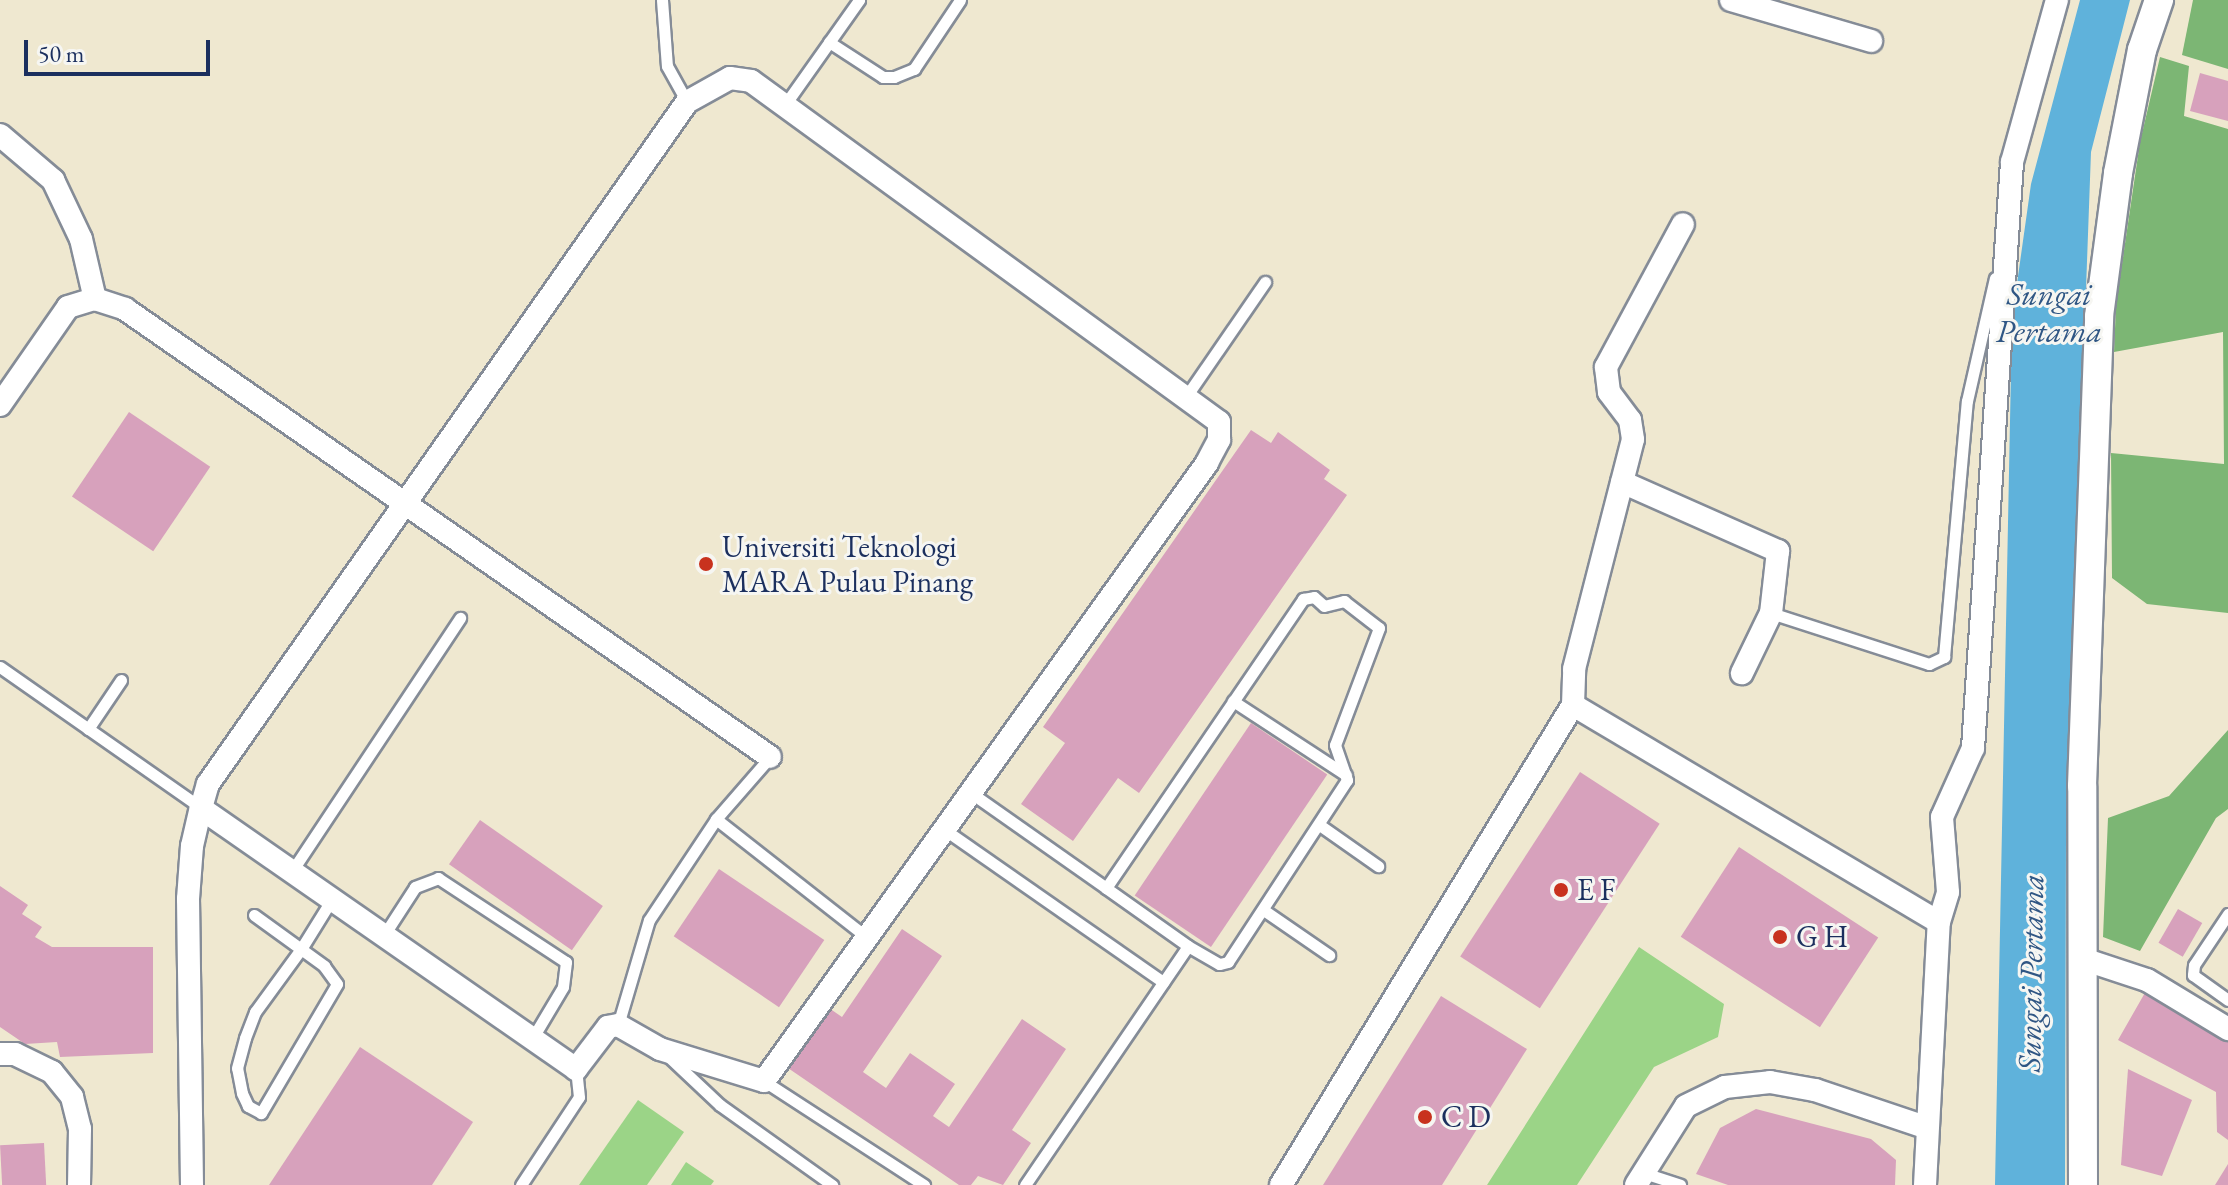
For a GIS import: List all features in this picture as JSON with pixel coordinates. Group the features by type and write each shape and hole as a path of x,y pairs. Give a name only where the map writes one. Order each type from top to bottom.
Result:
{"street":[{"path":"1731,0 1871,41"},
{"path":"1925,1185 1925,1127 1939,922 1948,892 1942,817 1973,748 1982,663 1989,474 2008,200 2019,125 2057,0"},
{"path":"2083,1185 2082,786 2099,316 2118,173 2142,50 2159,0"},
{"path":"192,1185 188,899 201,808 208,784 687,102 730,78 751,81 1219,422 1219,440 1207,463 764,1081 660,1049 618,1025 608,1027 576,1069 201,808"},
{"path":"0,135 53,180 81,239 95,299"},
{"path":"1281,1185 1573,705 1574,669 1633,439 1630,420 1609,392 1606,367 1683,224"},
{"path":"0,405 68,307 95,299 125,309 770,757"},
{"path":"1622,482 1778,551 1771,613 1742,673"},
{"path":"1573,705 1939,922"},
{"path":"2083,959 2147,980 2228,1029"},
{"path":"0,1054 15,1054 52,1072 72,1097 80,1129 79,1185"},
{"path":"1640,1179 1686,1106 1725,1087 1770,1082 1815,1090 1925,1127"}],"lane":[{"path":"662,0 667,66 687,102"},
{"path":"784,107 859,0"},
{"path":"829,42 883,77 894,77 914,69 960,0"},
{"path":"1771,613 1929,664 1944,657 1967,401 2008,200"},
{"path":"1185,398 1265,282"},
{"path":"1106,888 1303,599 1314,597 1324,606 1344,601 1379,628 1335,745 1348,776"},
{"path":"292,871 460,618"},
{"path":"0,667 201,808"},
{"path":"88,729 121,680"},
{"path":"1233,701 1348,776"},
{"path":"618,1025 649,920 716,819 770,757"},
{"path":"971,793 1188,946 1224,965 1265,911 1321,826 1348,776"},
{"path":"716,819 868,938"},
{"path":"1321,826 1378,866"},
{"path":"945,830 1163,982"},
{"path":"384,935 415,887 438,878 566,962 563,987 532,1039"},
{"path":"254,915 301,949 334,975 337,984 264,1112 256,1113 242,1093 237,1068 245,1038 255,1012 301,949 332,899"},
{"path":"1265,911 1329,955"},
{"path":"2228,914 2194,965 2193,975 2228,1000"},
{"path":"1025,1185 1188,946"},
{"path":"660,1049 720,1105 832,1185"},
{"path":"521,1185 579,1097 576,1069"},
{"path":"764,1081 924,1185"},
{"path":"1640,1179 1680,1185"}],"green space":[{"path":"2193,0 2228,0 2228,69 2182,55"},
{"path":"2160,57 2189,66 2184,116 2228,129 2228,613 2147,604 2112,578 2111,453 2224,464 2223,332 2114,352 2116,305 2140,142"},
{"path":"2228,730 2228,809 2216,818 2140,951 2103,937 2108,818 2169,796"},
{"path":"1639,947 1724,1004 1718,1037 1654,1067 1577,1185 1487,1185"},
{"path":"638,1100 684,1132 647,1185 579,1185"},
{"path":"686,1162 714,1181 711,1185 671,1185"}],"water":[{"name":"Sungai Pertama","path":"2080,0 2130,0 2091,152 2066,837 2065,1185 1995,1185 2012,319 2031,184"}],"building":[{"path":"2200,73 2228,81 2228,121 2190,111"},
{"path":"129,412 210,467 153,551 72,497"},
{"path":"1251,430 1271,443 1278,432 1330,470 1324,479 1347,495 1139,793 1118,778 1073,841 1021,804 1065,743 1043,727"},
{"path":"1251,723 1327,774 1211,947 1135,895"},
{"name":"E F","path":"1580,772 1660,824 1540,1008 1460,957"},
{"path":"480,820 603,906 572,950 449,864"},
{"name":"G H","path":"1739,847 1878,937 1820,1027 1681,937"},
{"path":"719,869 824,940 779,1007 674,936"},
{"path":"0,886 28,905 22,914 42,927 35,937 52,947 153,947 153,1053 60,1057 57,1042 25,1044 0,1027"},
{"path":"2178,909 2202,923 2183,957 2158,943"},
{"path":"902,929 942,956 863,1072 886,1088 910,1053 955,1084 933,1116 949,1127 1022,1019 1066,1049 1012,1130 1031,1143 1003,1185 978,1176 971,1185 959,1185 785,1066 826,1006 842,1017"},
{"path":"2146,991 2228,1042 2228,1140 2217,1132 2216,1092 2118,1040"},
{"name":"C D","path":"1441,996 1527,1049 1442,1185 1323,1185"},
{"path":"360,1047 473,1122 432,1185 269,1185"},
{"path":"2128,1069 2192,1100 2162,1176 2121,1165"},
{"path":"1756,1109 1871,1139 1896,1160 1895,1185 1728,1185 1696,1174 1720,1128"},
{"path":"44,1143 46,1185 2,1185 0,1145"},
{"path":"2228,1164 2228,1185 2215,1185"}],"place":[{"name":"Universiti Teknologi MARA Pulau Pinang","path":"706,564"},
{"name":"E F","path":"1561,890"},
{"name":"G H","path":"1780,937"},
{"name":"C D","path":"1425,1117"}]}
